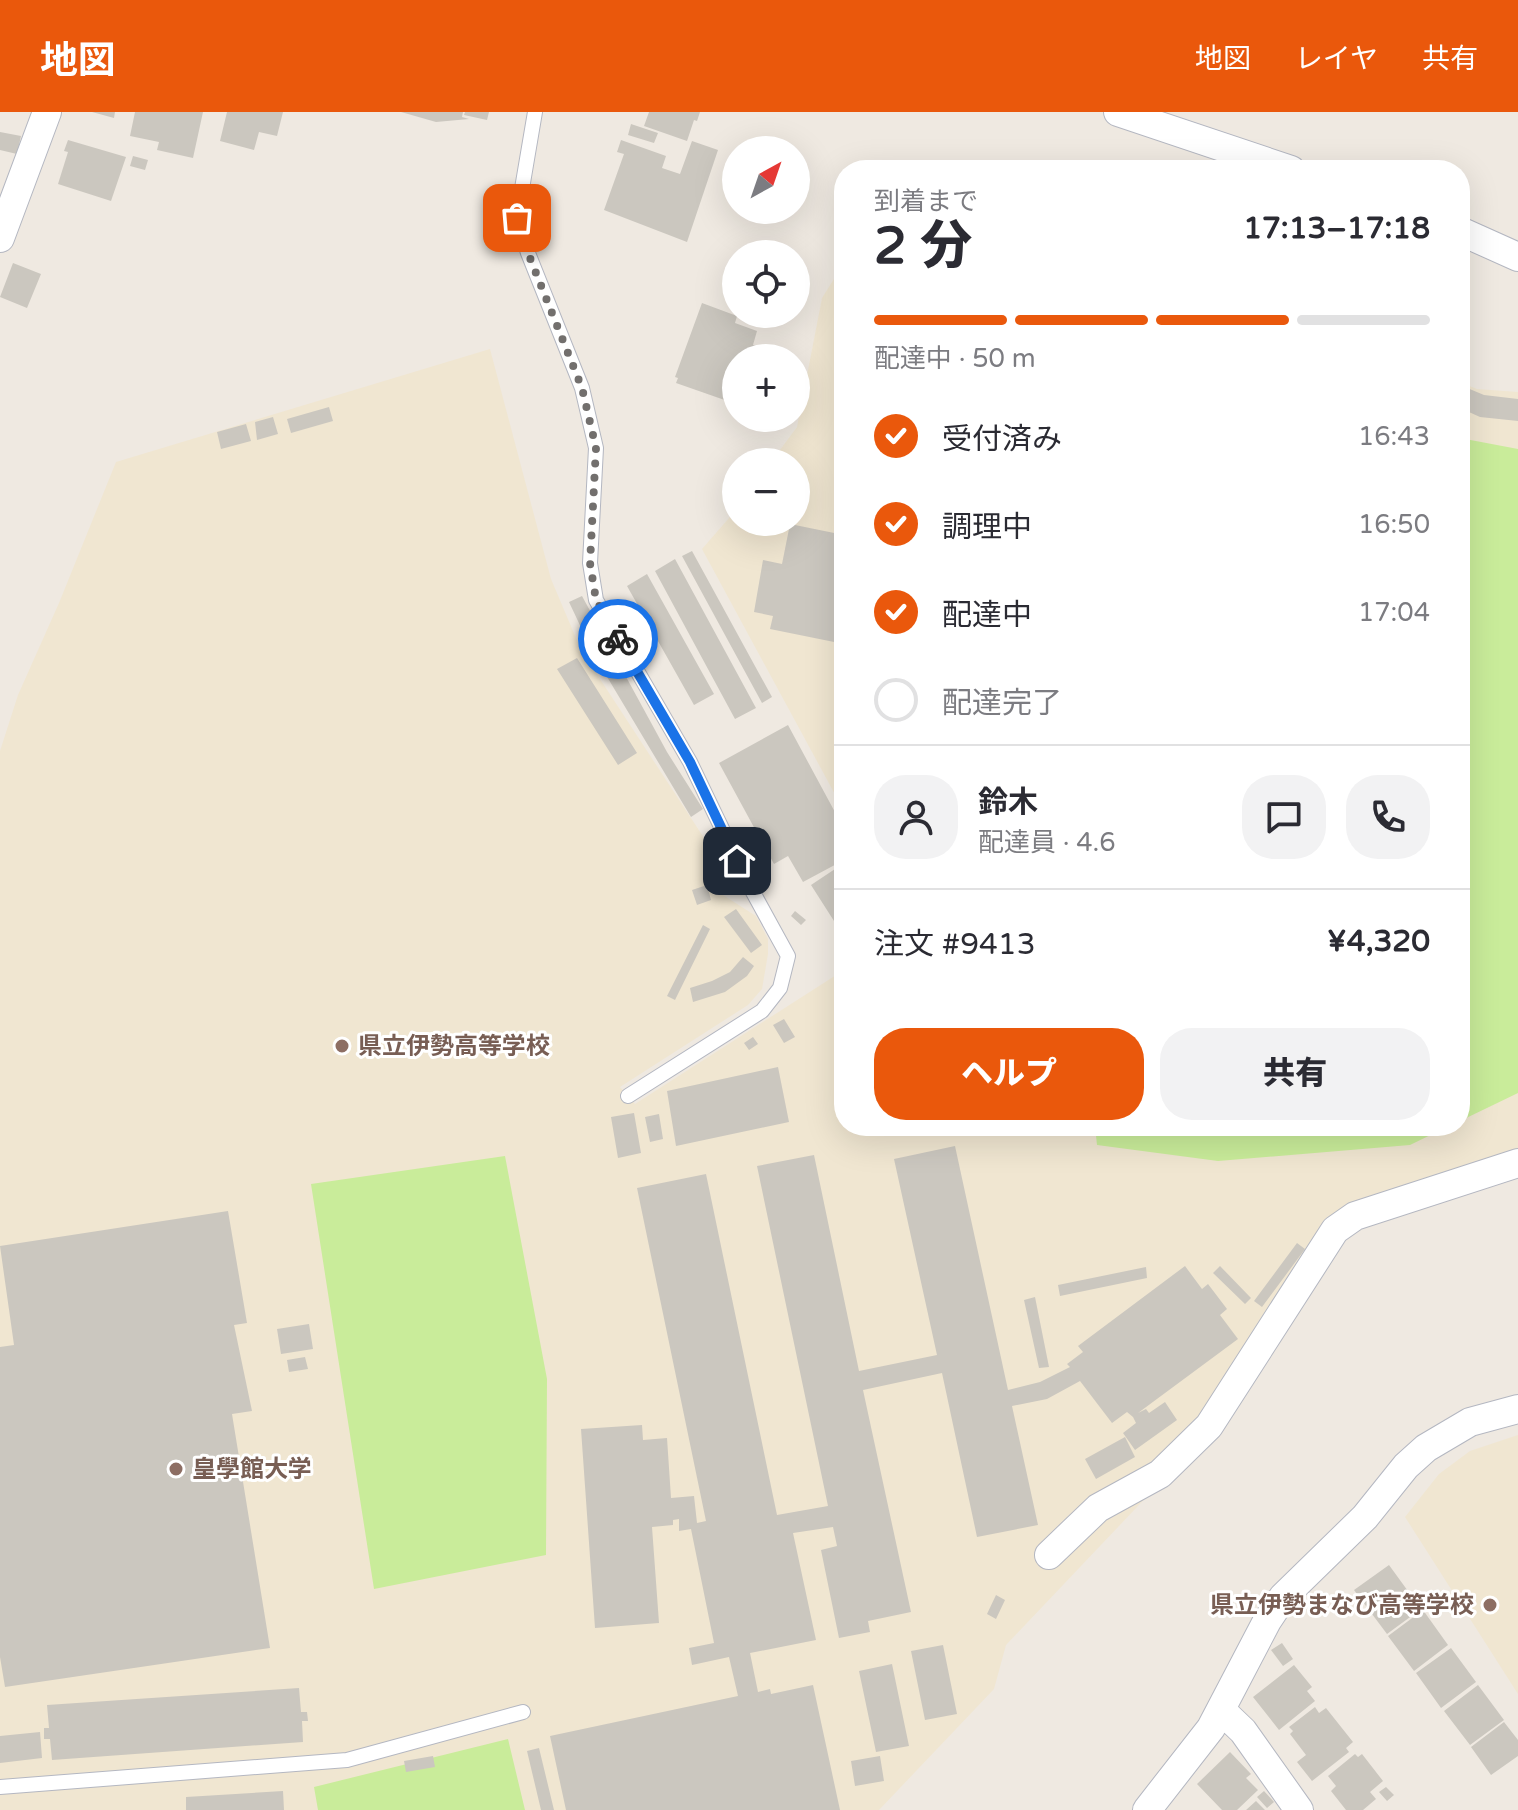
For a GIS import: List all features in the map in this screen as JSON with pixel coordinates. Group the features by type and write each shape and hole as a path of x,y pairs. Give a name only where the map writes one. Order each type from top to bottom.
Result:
{"street":[{"path":"0,238 47,112"},
{"path":"1118,112 1261,160"},
{"path":"1470,235 1518,257"},
{"path":"1049,1555 1098,1508 1160,1474 1209,1426 1335,1230 1355,1216 1518,1163"},
{"path":"1147,1810 1211,1728 1267,1621 1283,1597 1365,1517 1406,1466 1426,1448 1470,1422 1518,1409"},
{"path":"1221,1710 1243,1731 1299,1810"}],"lane":[{"path":"535,112 517,218 582,388 596,448 590,563 596,600 690,762 749,885 788,956 780,988 762,1011 628,1096"},
{"path":"0,1787 347,1760 523,1712"}],"shaded area":[{"path":"834,279 834,793 702,549 722,526 722,536 810,536 810,448 781,448 793,432 810,432 810,360 822,298"},
{"name":"県立伊勢高等学校","path":"490,349 551,579 581,650 725,870 723,895 756,916 768,939 762,989 748,1005 620,1087 635,1104 834,976 834,1136 1470,1136 1470,386 1518,392 1518,1156 1425,1193 1327,1217 1156,1487 1006,1645 994,1689 879,1810 0,1810 0,751 18,695 116,462"},
{"name":"県立伊勢まなび高等学校","path":"1518,1435 1518,1694 1405,1517 1439,1474 1470,1451"}],"green space":[{"path":"1470,440 1518,449 1518,1093 1470,1116"},
{"path":"1096,1136 1428,1136 1410,1145 1218,1161 1097,1145"},
{"path":"505,1156 547,1379 546,1555 374,1589 311,1184"},
{"path":"508,1739 525,1810 318,1810 314,1787"}],"building":[{"path":"92,112 115,112 114,118"},
{"path":"135,112 203,112 193,158 157,150 159,142 130,136"},
{"path":"227,112 283,112 277,136 259,132 254,150 220,141"},
{"path":"401,112 463,112 462,117 469,119 436,122"},
{"path":"465,112 489,112 487,120 464,115"},
{"path":"649,112 700,112 687,141 644,126"},
{"path":"631,124 658,133 654,143 628,135"},
{"path":"0,132 21,136 17,154 0,150"},
{"path":"68,140 126,157 111,201 58,184 68,152 64,151"},
{"path":"621,140 666,156 662,168 680,174 692,141 718,150 687,242 604,210 624,154 617,152"},
{"path":"133,156 148,160 145,170 130,166"},
{"path":"13,263 41,274 27,308 0,297"},
{"path":"702,303 722,310 722,328 757,331 753,344 722,344 722,399 676,383 678,378 675,377"},
{"path":"1470,389 1484,395 1518,399 1518,421 1480,417 1470,412"},
{"path":"329,407 333,421 291,433 287,419"},
{"path":"273,417 278,434 257,440 255,422"},
{"path":"246,424 251,441 221,449 217,432"},
{"path":"810,528 834,533 834,642 770,629 773,616 754,612 763,560 782,564 788,536 810,536"},
{"path":"692,551 772,697 762,703 682,556"},
{"path":"675,559 756,708 735,719 655,571"},
{"path":"647,574 714,694 694,705 627,586"},
{"path":"582,596 667,752 703,809 691,817 594,655 569,602"},
{"path":"577,658 637,753 618,765 557,669"},
{"path":"788,725 834,810 834,865 803,882 788,856 774,864 719,763"},
{"path":"834,870 834,921 811,885"},
{"path":"707,885 711,900 697,905 692,890"},
{"path":"736,909 762,945 751,953 724,917"},
{"path":"795,911 806,920 801,925 791,916"},
{"path":"703,925 710,929 675,1000 667,996"},
{"path":"743,957 754,966 747,976 725,992 693,1002 690,988 730,972"},
{"path":"784,1019 795,1037 784,1043 773,1025"},
{"path":"753,1037 758,1044 749,1050 744,1043"},
{"path":"778,1067 789,1122 676,1146 667,1091"},
{"path":"634,1113 641,1153 618,1158 611,1117"},
{"path":"659,1114 663,1139 650,1142 645,1117"},
{"path":"955,1146 1008,1390 1040,1382 1070,1367 1067,1364 1083,1352 1078,1346 1185,1266 1202,1289 1208,1284 1227,1309 1220,1315 1238,1339 1138,1413 1146,1409 1149,1413 1165,1402 1177,1420 1135,1450 1123,1433 1136,1423 1133,1417 1127,1412 1112,1423 1080,1381 1047,1399 1012,1406 1038,1525 977,1537 942,1373 863,1390 911,1612 868,1621 870,1632 839,1638 821,1550 837,1546 833,1527 793,1533 816,1640 750,1653 758,1692 770,1689 771,1694 813,1685 840,1810 566,1810 550,1736 738,1696 729,1657 692,1665 689,1648 714,1643 691,1529 679,1531 679,1519 673,1520 673,1525 652,1527 659,1623 595,1628 581,1429 642,1425 643,1440 667,1438 671,1498 694,1496 697,1523 706,1521 637,1188 706,1174 777,1515 828,1506 757,1166 814,1155 859,1371 937,1355 894,1159"},
{"path":"228,1211 247,1323 234,1325 252,1411 232,1414 270,1648 5,1687 0,1657 0,1347 14,1345 0,1246"},
{"path":"1297,1243 1305,1249 1262,1307 1254,1301"},
{"path":"1220,1266 1251,1298 1245,1304 1213,1273"},
{"path":"1146,1267 1147,1278 1060,1296 1058,1285"},
{"path":"1035,1297 1049,1367 1039,1368 1024,1300"},
{"path":"309,1324 313,1349 281,1354 277,1329"},
{"path":"305,1357 308,1369 289,1372 287,1360"},
{"path":"1125,1437 1135,1457 1096,1479 1085,1459"},
{"path":"1389,1565 1421,1609 1387,1634 1354,1590"},
{"path":"996,1595 1005,1600 996,1619 987,1614"},
{"path":"1423,1610 1448,1645 1414,1671 1388,1636"},
{"path":"1282,1643 1293,1659 1283,1666 1271,1650"},
{"path":"943,1645 957,1714 925,1720 911,1651"},
{"path":"1451,1648 1476,1682 1441,1708 1416,1673"},
{"path":"892,1664 909,1746 876,1752 859,1671"},
{"path":"1294,1665 1312,1687 1307,1691 1315,1701 1279,1730 1253,1697"},
{"path":"1478,1685 1504,1720 1470,1745 1444,1711"},
{"path":"299,1688 301,1712 307,1712 308,1721 302,1721 303,1742 52,1760 50,1739 44,1739 44,1728 49,1728 47,1705"},
{"path":"1315,1707 1319,1713 1326,1708 1353,1742 1346,1748 1349,1752 1312,1781 1297,1762 1306,1755 1290,1734 1293,1731 1289,1727"},
{"path":"1504,1722 1518,1740 1518,1756 1491,1775 1471,1747"},
{"path":"40,1732 42,1758 0,1763 0,1736"},
{"path":"539,1748 554,1810 541,1810 527,1751"},
{"path":"1230,1752 1251,1774 1246,1778 1258,1790 1237,1810 1222,1810 1197,1784"},
{"path":"1355,1754 1358,1757 1362,1754 1383,1781 1370,1792 1376,1799 1363,1810 1346,1810 1331,1791 1336,1786 1328,1776"},
{"path":"433,1756 435,1767 406,1772 404,1761"},
{"path":"880,1756 884,1781 855,1786 851,1761"},
{"path":"1386,1787 1394,1795 1387,1801 1379,1792"},
{"path":"283,1791 284,1810 186,1810 186,1797"},
{"path":"1264,1791 1274,1802 1267,1808 1257,1797"},
{"path":"1256,1801 1265,1810 1246,1810"}],"way so far":[{"path":"517,218 582,388 596,448 590,563 596,600 618,639"}],"place":[{"name":"県立伊勢高等学校","path":"342,1046"},
{"name":"皇學館大学","path":"176,1469"},
{"name":"県立伊勢まなび高等学校","path":"1490,1605"}],"route":[{"path":"618,639 690,762 737,861"}]}
